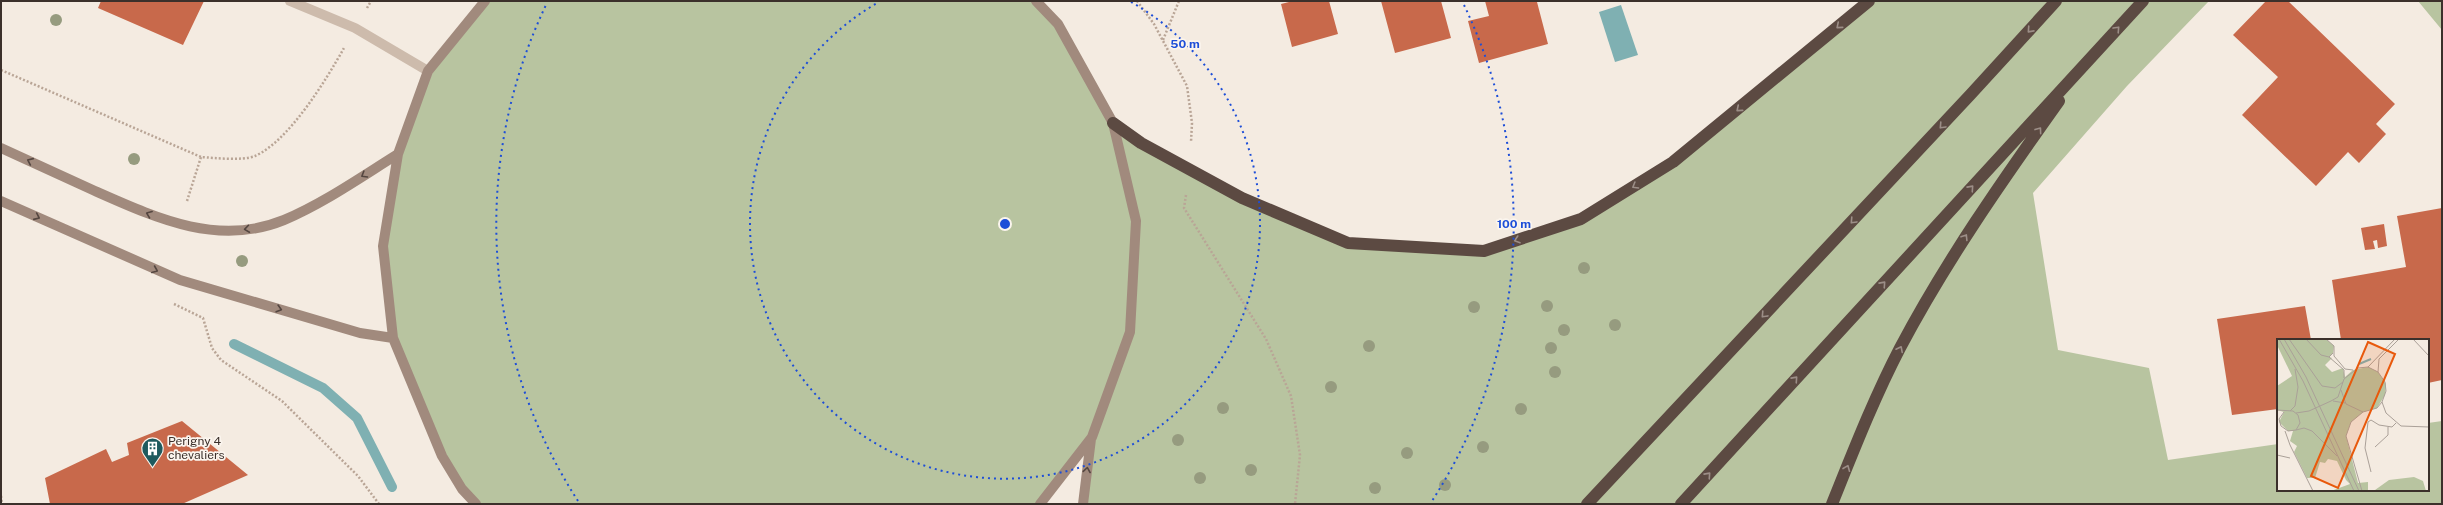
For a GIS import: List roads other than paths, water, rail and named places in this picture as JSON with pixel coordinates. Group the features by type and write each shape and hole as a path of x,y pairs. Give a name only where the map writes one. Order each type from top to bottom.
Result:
{"highway":[{"path":"1113,123 1141,143 1190,168 1242,198 1348,243 1484,251 1581,219 1673,162 1869,1"},
{"path":"1587,504 1966,100 2056,1"},
{"path":"1681,504 2143,1"},
{"path":"1832,504 1854,450 1900,349 1948,263 1990,196 2091,56"}],"main road":[{"path":"476,504 462,489 442,456 393,338 383,246 398,154 428,71 485,1"},
{"path":"1036,1 1058,24 1113,123 1136,220 1130,332 1092,437 1083,504"},
{"path":"1,148 150,215 186,226 227,231 250,230 284,220 322,200 398,154"},
{"path":"1,201 180,280 360,333 393,338"},
{"path":"1040,504 1092,437"}],"lane":[{"path":"290,1 356,28 428,71"}],"water":[{"path":"1621,5 1638,55 1615,62 1599,12"}],"waterway":[{"path":"234,344 323,388 357,418 392,487"}],"place":[{"name":"Perigny 4 chevaliers","path":"153,468"}]}
